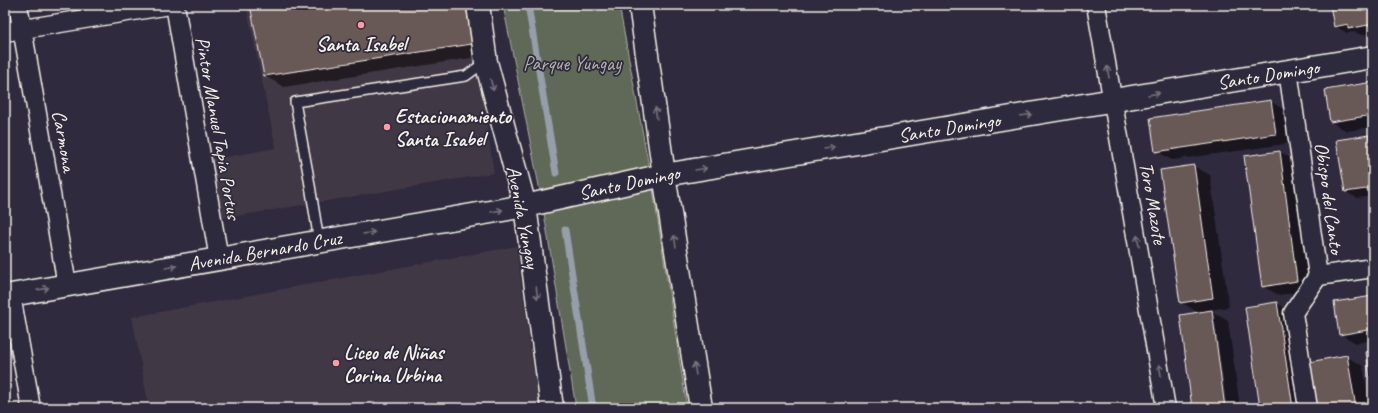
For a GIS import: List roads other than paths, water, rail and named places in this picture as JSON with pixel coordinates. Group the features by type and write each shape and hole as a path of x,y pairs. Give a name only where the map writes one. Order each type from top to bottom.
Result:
{"street":[{"name":"Carmona","path":"18,5 13,30 67,285"},
{"path":"13,30 170,5"},
{"name":"Pintor Manuel Tapia Portus","path":"175,5 219,259"},
{"name":"Avenida Yungay","path":"478,5 486,62 526,206 552,408"},
{"path":"640,5 664,175 701,408"},
{"name":"Toro Mazote","path":"1096,5 1166,408"},
{"name":"Santo Domingo","path":"526,206 664,175 1373,58"},
{"name":"Obispo del Canto","path":"1288,71 1318,276 1373,268"},
{"name":"Avenida Bernardo Cruz","path":"8,296 526,206"},
{"path":"1308,408 1293,313 1318,276"},
{"path":"8,296 31,408"}],"lane":[{"path":"319,242 295,102 466,76 486,62"}],"waterway":[{"path":"528,5 556,173"},
{"path":"565,230 593,408"}],"place":[{"name":"Santa Isabel","path":"361,25"},
{"name":"Estacionamiento Santa Isabel","path":"387,127"},
{"name":"Liceo de Niñas Corina Urbina","path":"336,363"}],"park label":[{"name":"Parque Yungay","path":"572,63"}]}
